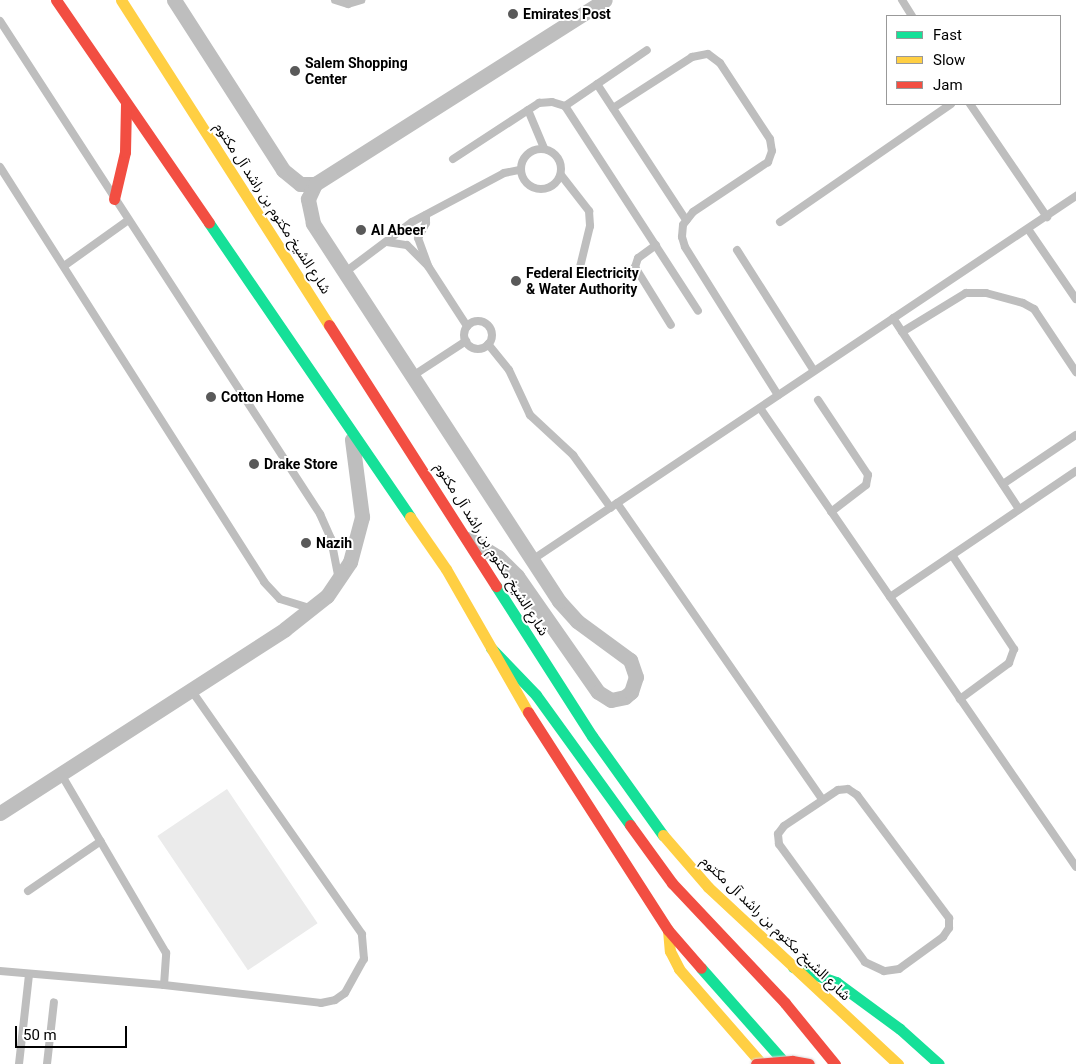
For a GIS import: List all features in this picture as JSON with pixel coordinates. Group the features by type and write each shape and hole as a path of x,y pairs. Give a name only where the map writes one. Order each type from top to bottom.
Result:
{"main road":[{"path":"56,0 352,436 446,569 548,746 668,930 786,1064"},
{"name":"شارع الشيخ مكتوم بن راشد آل مكتوم","path":"121,0 469,539 592,736 667,840 708,887 790,966 898,1064"},
{"path":"114,199 125,152 126,104"},
{"path":"491,648 536,695 672,883 790,1009 836,1064"},
{"path":"668,930 670,951 679,970 762,1064"},
{"path":"790,966 836,982 900,1029 938,1064"},
{"path":"756,1064 792,1061 808,1064"}],"street":[{"path":"174,0 283,170 300,184 315,184"},
{"path":"469,539 498,557 517,576 598,692 611,700 625,697 635,686 634,668 630,660 571,616 532,560 344,273 309,215 308,199 315,184 602,1"},
{"path":"0,813 192,690 312,608 338,582 350,562 362,517 352,436"}],"lane":[{"path":"335,0 348,4 361,0"},
{"path":"902,0 911,15"},
{"path":"0,21 127,221 320,514 333,546 338,582"},
{"path":"565,106 647,50"},
{"path":"613,108 692,57 708,54 720,63 770,140 772,151 768,162 686,220 682,231 686,247 778,395"},
{"path":"597,84 686,220"},
{"path":"453,159 528,110 546,102 565,106 698,311"},
{"path":"780,222 950,105"},
{"path":"971,105 1047,217"},
{"path":"528,110 544,148 556,155 561,175 589,211 590,226 579,272"},
{"path":"544,148 530,151 525,156 520,170 526,183 538,190 552,187 561,175"},
{"path":"0,167 264,582 290,604 312,608"},
{"path":"344,273 387,242 405,226 504,173 520,170"},
{"path":"532,560 1076,196"},
{"path":"426,215 426,223 418,238 428,266"},
{"path":"64,266 127,221"},
{"path":"1028,229 1076,299"},
{"path":"387,242 407,245 428,266 467,326 466,341 473,348 488,344"},
{"path":"656,245 638,258 635,267 671,325"},
{"path":"736,250 814,371"},
{"path":"902,332 966,293 986,293 1023,303 1034,309 1076,372"},
{"path":"893,318 1019,509"},
{"path":"467,326 476,321 487,324 492,334 488,344"},
{"path":"411,377 466,341"},
{"path":"488,344 509,370 530,415 573,455 614,505 823,800"},
{"path":"818,400 868,475 866,485 832,512"},
{"path":"760,408 1076,867"},
{"path":"1003,484 1076,435"},
{"path":"890,597 1076,471"},
{"path":"952,555 1014,649 1009,663 960,699"},
{"path":"0,972 164,985 320,1003 335,1000 345,993 364,959 362,934 192,690"},
{"path":"61,774 166,953 164,985"},
{"path":"843,789 857,795 949,918 949,928 943,937 899,969 877,969 865,962 779,844 780,830 823,800 843,789"},
{"path":"28,891 100,841"},
{"path":"19,1064 29,975"},
{"path":"47,1064 54,1002"}],"shaded area":[{"path":"227,789 318,923 248,970 157,836"}],"traffic: fast":[{"path":"209,223 410,517"},
{"path":"496,586 592,736 663,835"},
{"path":"491,648 536,695 630,825"},
{"path":"793,967 836,982 900,1029 939,1064"},
{"path":"701,968 786,1064"}],"traffic: slow":[{"path":"121,0 329,325"},
{"path":"410,517 446,569 528,712"},
{"path":"663,835 708,887 898,1064"},
{"path":"668,930 670,951 679,969 762,1064"}],"traffic: jam":[{"path":"56,0 209,223"},
{"path":"114,199 125,152 126,104"},
{"path":"329,325 496,586"},
{"path":"528,712 668,930 701,968"},
{"path":"630,825 672,883 785,1003 835,1064"},
{"path":"756,1064 792,1061 809,1064"}],"place":[{"name":"Emirates Post","path":"513,14"},
{"name":"Salem Shopping Center","path":"295,71"},
{"name":"Al Abeer","path":"361,230"},
{"name":"Federal Electricity & Water Authority","path":"516,281"},
{"name":"Cotton Home","path":"211,397"},
{"name":"Drake Store","path":"254,464"},
{"name":"Nazih","path":"306,543"}]}
